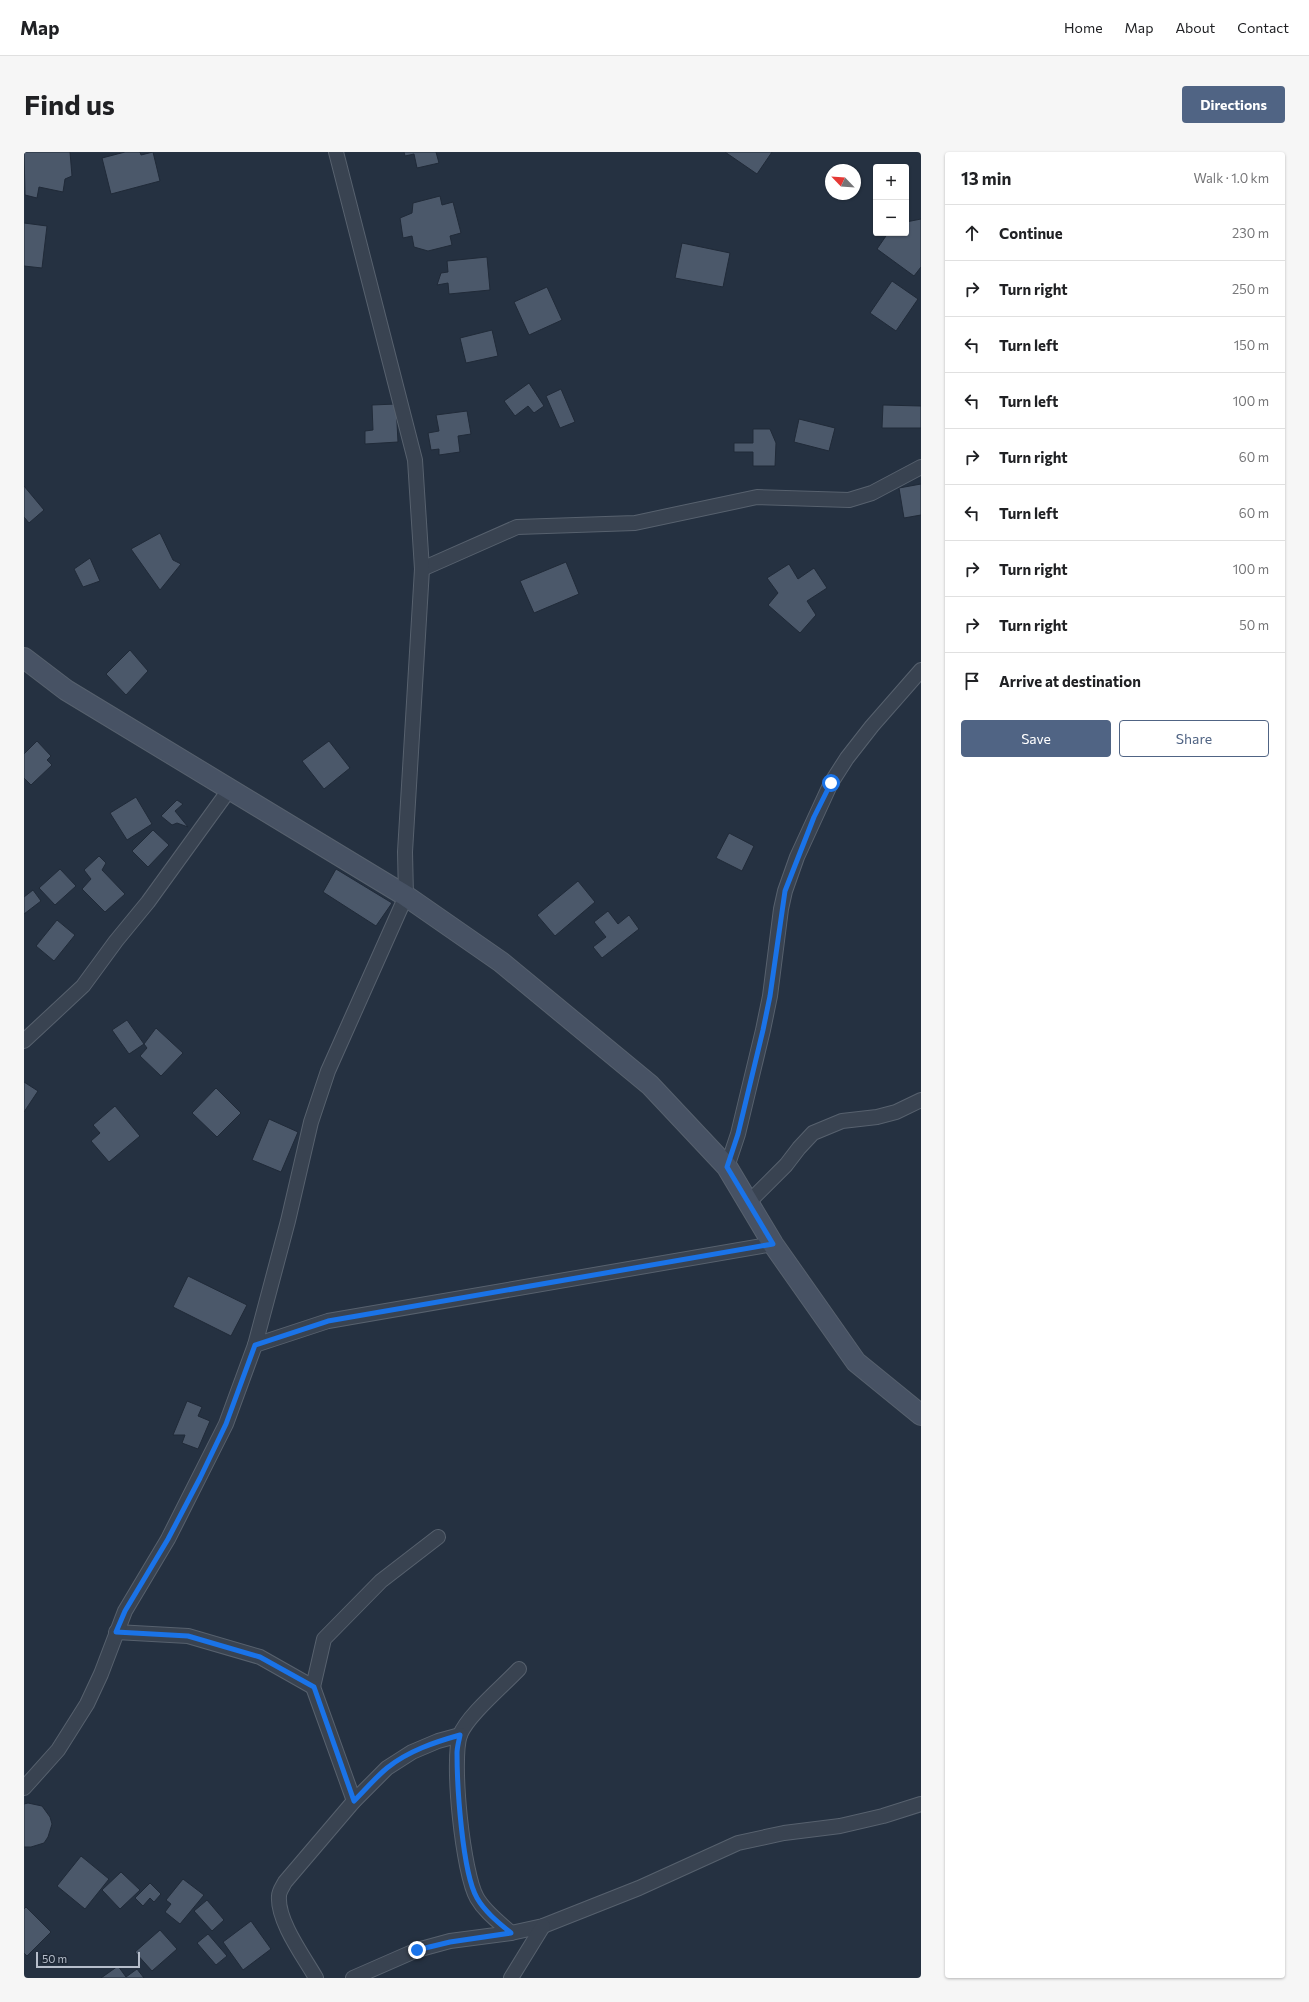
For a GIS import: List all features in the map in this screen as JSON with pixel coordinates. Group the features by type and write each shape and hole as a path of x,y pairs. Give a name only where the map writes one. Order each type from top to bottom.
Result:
{"main road":[{"path":"24,658 66,690 406,896 501,962 650,1085 727,1167 773,1244 856,1362 921,1415"}],"street":[{"path":"24,1788 58,1750 87,1704 101,1674 125,1611 168,1539 226,1424 255,1345 288,1221 312,1122 328,1071 406,896 405,852 422,569 415,460 336,152"},
{"path":"422,569 517,527 635,523 757,498 850,500 872,492 921,467"},
{"path":"727,1167 738,1134 763,1030 770,996 781,909 785,891 797,857 831,783 847,758 872,726 921,670"},
{"path":"24,1041 83,986 116,941 148,902 229,790"},
{"path":"748,1203 786,1165 813,1133 842,1121 877,1117 896,1112 921,1100"},
{"path":"255,1345 328,1321 773,1244"},
{"path":"354,1801 314,1687 324,1639 381,1581 438,1537"},
{"path":"116,1632 188,1636 260,1657 314,1687"},
{"path":"511,1933 487,1911 477,1897 469,1874 463,1836 457,1751 460,1735 467,1723 519,1669"},
{"path":"316,1978 286,1925 279,1907 278,1894 285,1882 354,1801 388,1768 412,1752 438,1741 460,1735"},
{"path":"353,1978 417,1950 450,1942 511,1933 542,1926 639,1888 738,1842 784,1833 840,1826 883,1816 921,1804"},
{"path":"511,1978 542,1926"}],"building":[{"path":"24,152 70,152 72,176 65,179 63,192 39,187 37,198 25,195"},
{"path":"125,152 140,152 141,155 153,152 160,181 111,194 102,158"},
{"path":"404,152 436,152 439,163 417,168 414,154 405,156"},
{"path":"725,152 772,152 757,174"},
{"path":"440,196 442,205 453,202 461,233 450,236 452,245 428,251 414,247 412,236 403,238 400,218 412,213 413,203"},
{"path":"921,219 921,267 914,276 877,249 886,236 909,236 909,221"},
{"path":"24,223 47,226 42,268 24,266"},
{"path":"682,243 730,253 723,287 675,278"},
{"path":"487,257 490,290 449,294 448,283 437,285 441,273 448,272 447,261"},
{"path":"892,281 918,299 896,331 870,313"},
{"path":"547,287 562,320 529,335 514,302"},
{"path":"492,330 498,356 466,363 460,338"},
{"path":"529,383 544,406 534,413 528,406 515,416 504,401"},
{"path":"561,389 575,422 560,428 546,396"},
{"path":"396,404 398,442 365,444 365,431 373,430 372,405"},
{"path":"883,405 921,406 921,428 882,428"},
{"path":"467,411 471,434 458,436 460,452 439,455 439,449 431,450 428,433 439,431 436,415"},
{"path":"799,419 835,428 829,451 794,442"},
{"path":"753,429 770,429 776,443 775,466 753,466 753,452 734,452 734,443 753,443"},
{"path":"921,484 921,515 904,518 899,488"},
{"path":"24,486 44,510 29,523 24,517"},
{"path":"160,533 173,560 181,564 160,590 131,549"},
{"path":"90,558 100,581 83,587 74,569"},
{"path":"566,562 579,594 534,613 520,581"},
{"path":"789,564 798,579 814,568 827,588 807,601 816,615 800,633 768,605 778,593 767,578"},
{"path":"130,650 148,671 126,695 106,674"},
{"path":"37,741 51,756 47,760 52,765 31,785 24,778 24,754"},
{"path":"329,741 350,768 324,789 302,761"},
{"path":"136,797 152,824 127,840 110,813"},
{"path":"177,800 183,804 175,811 188,827 177,823 172,825 161,816"},
{"path":"153,830 169,845 148,867 132,851"},
{"path":"729,833 754,846 742,871 716,858"},
{"path":"99,856 106,863 102,870 125,894 105,912 82,889 91,879 84,870"},
{"path":"60,869 76,886 55,905 39,888"},
{"path":"336,869 392,903 376,926 323,892"},
{"path":"578,881 595,902 555,936 537,915"},
{"path":"33,890 41,901 24,914 24,897"},
{"path":"608,911 618,924 629,915 639,929 602,958 593,947 606,937 594,922"},
{"path":"57,920 75,935 54,961 36,946"},
{"path":"127,1020 144,1044 129,1054 112,1030"},
{"path":"156,1028 183,1053 161,1076 140,1056 147,1048 144,1044"},
{"path":"24,1082 38,1091 24,1112"},
{"path":"216,1088 241,1113 217,1137 192,1113"},
{"path":"115,1106 140,1136 109,1162 91,1141 100,1133 93,1125"},
{"path":"269,1119 298,1132 281,1172 252,1160"},
{"path":"188,1276 247,1305 231,1336 173,1307"},
{"path":"187,1401 202,1407 198,1416 210,1421 198,1449 182,1443 185,1435 173,1435"},
{"path":"28,1803 42,1806 50,1817 52,1824 48,1837 44,1843 31,1847 24,1847 24,1804"},
{"path":"81,1856 109,1879 85,1909 57,1886"},
{"path":"121,1872 140,1890 120,1909 102,1890"},
{"path":"183,1879 204,1895 180,1924 165,1912 171,1904 166,1900"},
{"path":"150,1883 161,1894 154,1902 150,1898 143,1906 135,1898"},
{"path":"207,1900 224,1920 212,1931 194,1911"},
{"path":"26,1907 51,1932 27,1956 24,1953 24,1909"},
{"path":"251,1921 271,1949 243,1970 223,1942"},
{"path":"160,1930 177,1949 152,1971 135,1952"},
{"path":"208,1934 227,1956 216,1965 197,1943"},
{"path":"118,1966 126,1977 137,1969 144,1978 101,1978"}],"route":[{"path":"417,1950 450,1942 511,1933 487,1911 477,1897 469,1874 463,1836 458,1779 457,1751 460,1735 438,1741 412,1752 388,1768 354,1801 314,1687 260,1657 188,1636 116,1632 125,1611 168,1539 200,1478 226,1424 255,1345 328,1321 773,1244 727,1167 738,1134 763,1030 770,996 781,909 785,891 797,857 814,817 831,783"}]}
